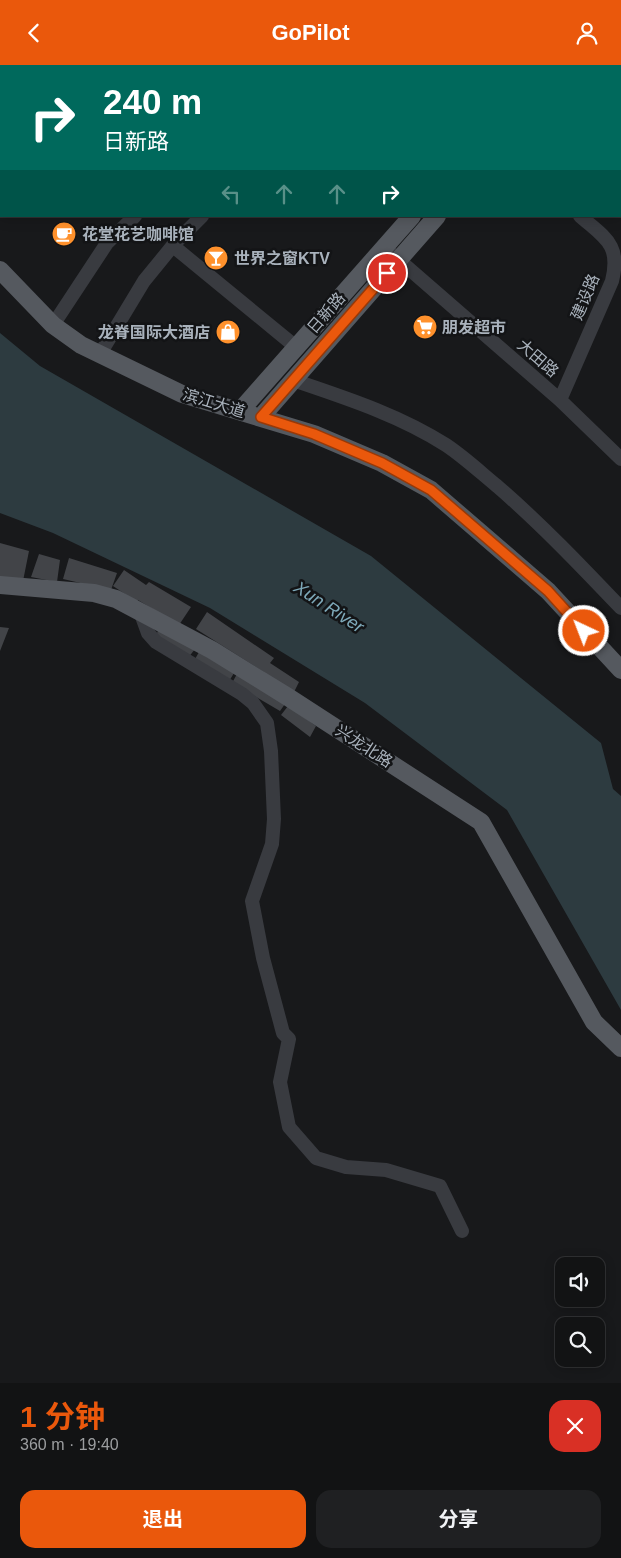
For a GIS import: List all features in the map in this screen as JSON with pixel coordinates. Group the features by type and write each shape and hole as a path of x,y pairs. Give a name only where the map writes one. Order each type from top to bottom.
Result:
{"main road":[{"name":"日新路","path":"240,411 411,217"},
{"name":"日新路","path":"261,417 436,217"},
{"name":"滨江大道","path":"0,270 53,325 81,345 182,394 314,434 382,463 431,490 548,591 621,670"},
{"name":"兴龙北路","path":"0,585 94,593 116,599 212,650 481,822 594,1022 621,1048"}],"street":[{"path":"53,325 107,243 134,217"},
{"path":"100,354 144,281 173,246 201,217"},
{"name":"建设路","path":"560,401 612,281 615,269 616,256 613,248 609,242 581,217"},
{"path":"173,246 296,347"},
{"name":"大田路","path":"384,247 560,401 621,459"},
{"path":"293,380 388,414 446,445 472,464 553,536 621,608"},
{"path":"140,611 148,633 156,642 242,694 252,703 267,723 271,751 274,819 272,844 252,901 265,968 283,1033 289,1039 280,1082 289,1127 316,1157 346,1167 386,1170 440,1186 462,1231"}],"water":[{"name":"Xun River","path":"0,333 40,366 371,556 601,743 613,789 621,796 621,1010 507,810 365,703 210,608 53,533 0,513"}],"building":[{"path":"0,543 29,551 23,581 0,579"},
{"path":"39,554 60,560 57,582 31,577"},
{"path":"69,558 117,573 111,590 63,579"},
{"path":"124,570 146,585 149,582 191,607 179,625 138,600 137,602 113,586"},
{"path":"207,612 274,658 270,663 299,682 293,694 263,674 264,672 196,629"},
{"path":"0,627 9,628 0,651"},
{"path":"159,629 195,649 188,658 154,639"},
{"path":"199,652 234,673 228,683 194,661"},
{"path":"237,674 285,704 280,711 232,683"},
{"path":"288,706 316,726 310,737 281,715"}],"place":[{"name":"花堂花艺咖啡馆","path":"64,234"},
{"name":"世界之窗KTV","path":"216,258"},
{"name":"朋发超市","path":"425,327"},
{"name":"龙脊国际大酒店","path":"228,332"}],"route":[{"path":"387,273 261,417 314,434 382,463 431,490 548,591 584,631"}]}
